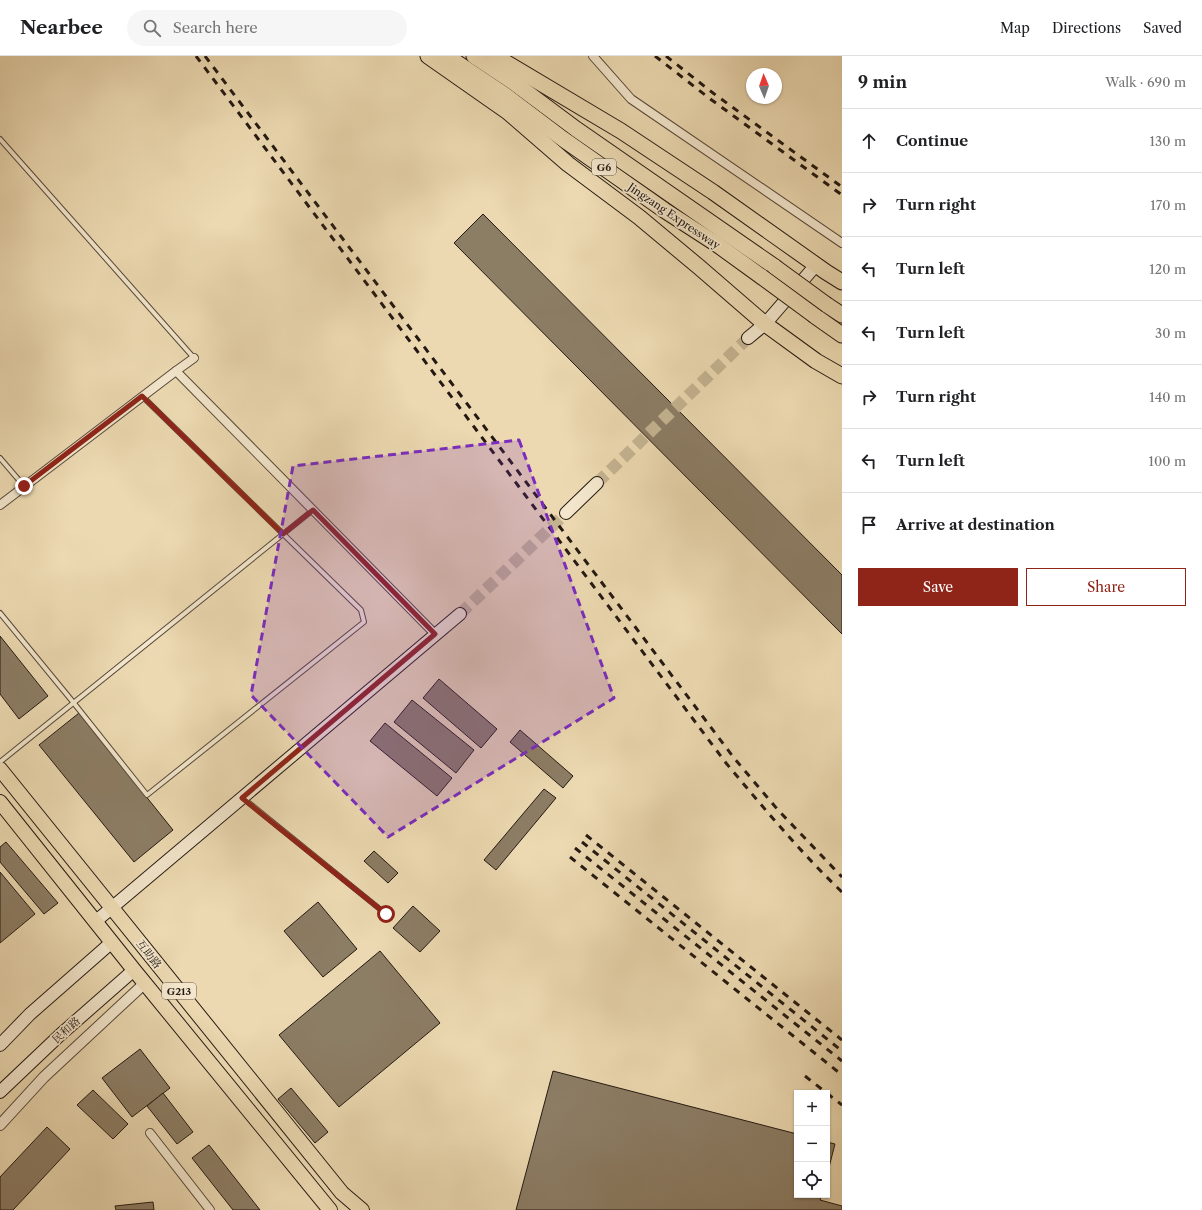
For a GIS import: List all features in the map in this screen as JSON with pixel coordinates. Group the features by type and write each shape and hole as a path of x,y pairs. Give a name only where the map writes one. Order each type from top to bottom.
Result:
{"highway":[{"path":"428,56 508,112 568,164 639,217 765,324 816,360 842,376"},
{"name":"Jingzang Expressway","path":"447,56 505,95 563,139 664,210 715,243 842,335"},
{"name":"Jingzang Expressway","path":"474,56 842,315"},
{"path":"496,56 621,132 714,192 842,282"},
{"name":"互助路","path":"0,769 342,1193 362,1210"},
{"name":"互助路","path":"0,802 145,984 330,1210"}],"main road":[{"path":"748,338 765,324 816,264"},
{"path":"566,513 597,483"},
{"path":"96,921 460,614"},
{"path":"0,1045 30,1014 112,942"},
{"name":"民和路","path":"0,1092 60,1035 134,970"}],"street":[{"path":"593,56 631,99 842,243"},
{"path":"0,505 194,358"},
{"path":"176,371 435,634"},
{"path":"0,1125 44,1077 145,984"},
{"path":"150,1132 210,1210"}],"lane":[{"path":"0,139 194,358"},
{"path":"0,613 74,702 147,795 364,622 361,610 142,396"},
{"path":"0,458 24,486"},
{"path":"0,762 313,510"},
{"path":"242,798 386,914"}],"highlighted area":[{"path":"519,440 614,698 388,837 251,695 293,466"}],"building":[{"path":"483,214 842,575 842,634 454,243"},
{"path":"0,636 48,696 19,719 0,694"},
{"path":"439,679 497,729 481,748 423,698"},
{"path":"412,700 474,750 456,773 394,722"},
{"path":"79,713 173,830 134,862 39,745"},
{"path":"385,723 452,778 437,796 370,741"},
{"path":"520,730 573,776 563,788 510,742"},
{"path":"544,789 556,798 496,870 484,860"},
{"path":"6,842 58,903 44,914 0,862 0,847"},
{"path":"374,851 398,873 388,883 364,861"},
{"path":"0,872 35,914 0,943"},
{"path":"318,902 357,949 323,977 284,931"},
{"path":"413,906 440,931 420,952 393,928"},
{"path":"380,951 440,1023 339,1107 279,1035"},
{"path":"140,1049 170,1088 132,1117 102,1078"},
{"path":"553,1071 794,1133 794,1198 821,1198 820,1200 842,1206 842,1210 516,1210"},
{"path":"291,1088 328,1132 315,1143 278,1099"},
{"path":"93,1090 128,1124 113,1139 77,1105"},
{"path":"163,1093 193,1132 177,1144 147,1106"},
{"path":"47,1127 70,1149 13,1210 0,1210 0,1177"},
{"path":"830,1143 835,1144 830,1163"},
{"path":"209,1145 260,1210 233,1210 192,1158"},
{"path":"153,1202 154,1210 116,1210 115,1206"}],"tunnel":[{"path":"597,483 748,338"},
{"path":"460,614 566,513"}],"railway":[{"path":"196,56 726,763 768,813 826,877 842,892"},
{"path":"205,56 734,758 778,810 842,877"},
{"path":"655,56 709,98 842,195"},
{"path":"666,56 713,93 842,187"},
{"path":"586,835 842,1040"},
{"path":"582,842 842,1051"},
{"path":"575,848 842,1061"},
{"path":"570,857 842,1075"},
{"path":"805,1076 842,1105"}],"route":[{"path":"24,486 142,396 283,534 313,510 435,634 242,798 386,914"}]}
